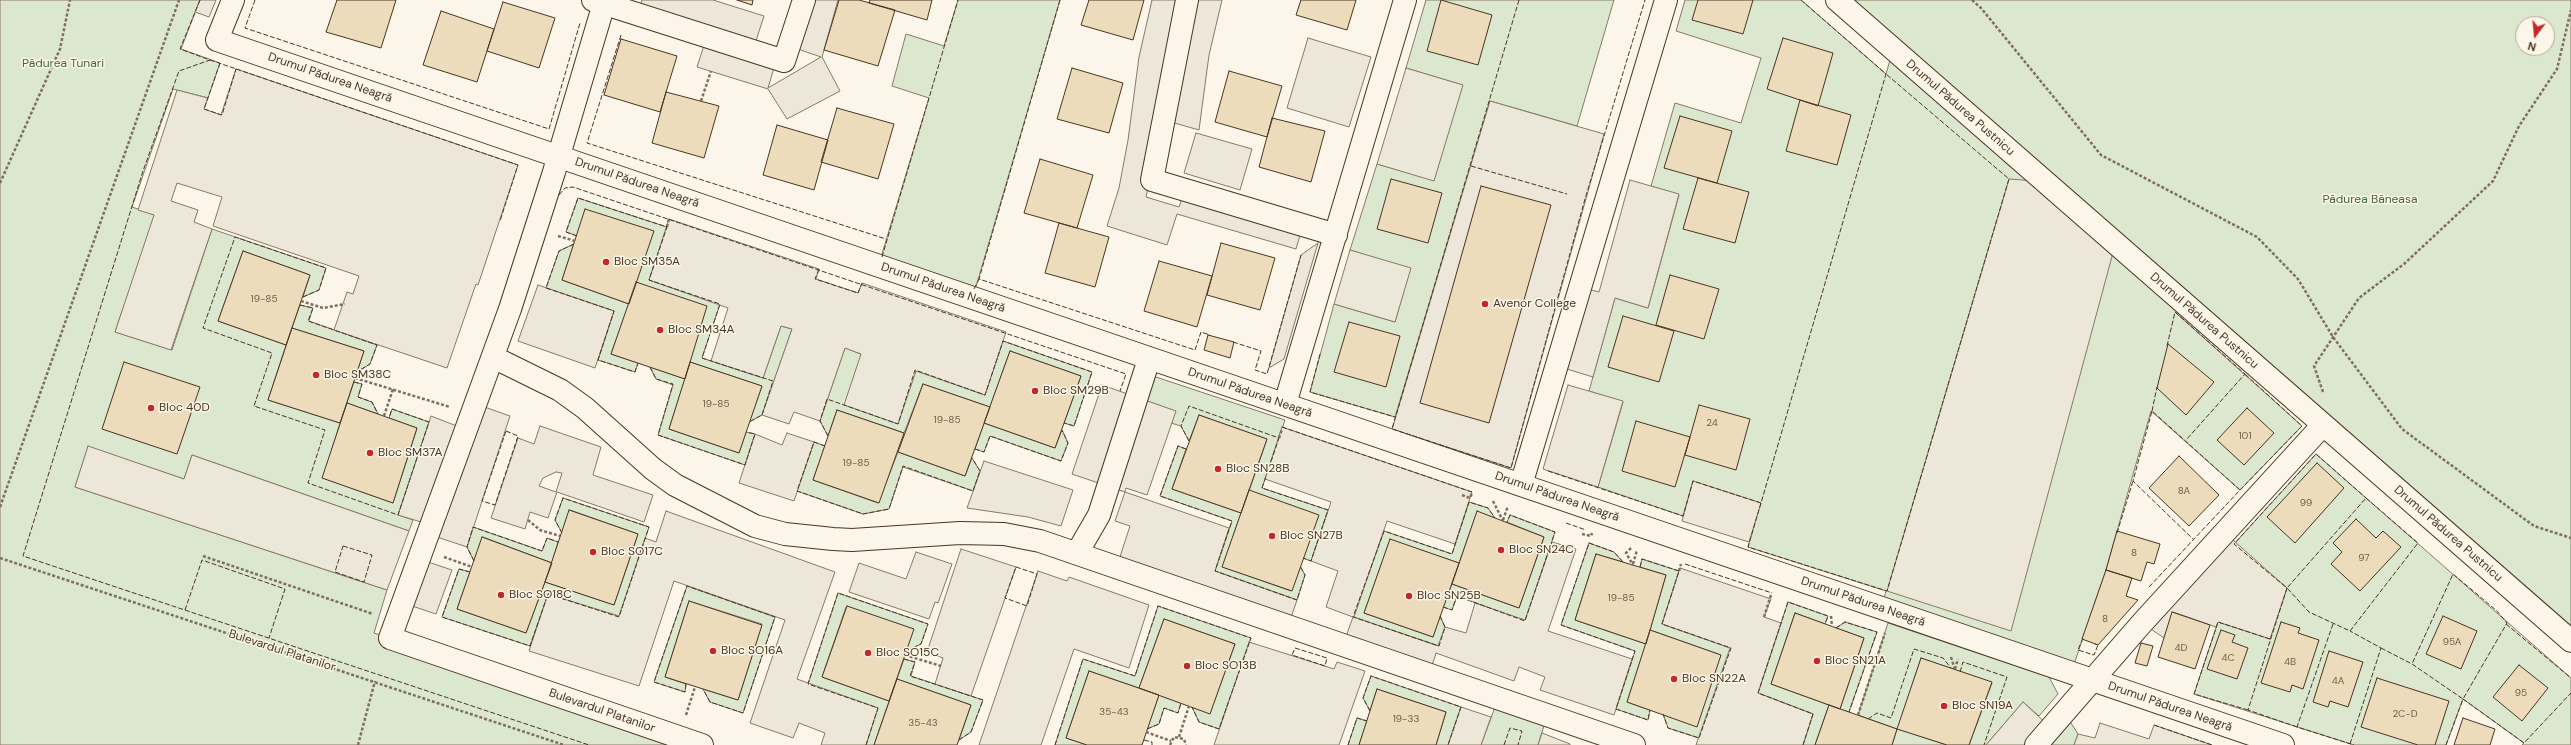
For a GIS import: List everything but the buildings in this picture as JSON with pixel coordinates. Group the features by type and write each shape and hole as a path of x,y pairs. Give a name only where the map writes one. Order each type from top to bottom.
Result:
{"street":[{"name":"Drumul Pădurea Neagră","path":"234,0 217,40 2283,745"},
{"path":"393,630 494,357 559,156 601,1 784,61 804,0"},
{"path":"1187,0 1152,180 1336,235"},
{"path":"1284,404 1336,235 1405,0"},
{"path":"1521,485 1666,0"},
{"name":"Drumul Pădurea Pustnicu","path":"1837,0 2322,426 2571,642"},
{"path":"494,357 536,376 566,394 585,408 653,469 675,485 755,526 785,534 852,540 960,533 1004,534 1040,541 1634,745"},
{"path":"1078,553 1099,515 1149,359"},
{"path":"2036,745 2091,680 2322,426"},
{"name":"Bulevardul Platanilor","path":"393,630 702,745"}],"path":[{"path":"0,183 60,49 70,0"},
{"path":"0,507 179,0"},
{"path":"1972,0 1982,8 2101,155 2257,237 2298,279 2333,337 2402,429 2534,526 2571,538"},
{"path":"2322,426 2324,398 2314,366 2359,298 2404,264 2493,181 2519,126 2557,69 2571,10"},
{"path":"702,101 711,72"},
{"path":"301,301 323,308 344,304"},
{"path":"355,378 458,409"},
{"path":"384,416 393,389"},
{"path":"1490,495 1503,521 1509,503"},
{"path":"528,520 540,530 560,536"},
{"path":"1637,546 1633,565 1626,552 1637,546"},
{"path":"422,550 472,567"},
{"path":"203,556 393,630"},
{"name":"Bulevardul Platanilor","path":"0,558 375,681 564,745"},
{"path":"1764,617 1774,589"},
{"path":"1858,715 1886,630"},
{"path":"905,655 941,666"},
{"path":"358,745 375,681"},
{"path":"685,718 695,687"},
{"path":"1179,737 1189,706"},
{"path":"1146,732 1171,741"},
{"path":"1170,745 1174,737 1179,737"},
{"path":"1179,737 1186,745"}],"green space":[{"name":"Pădurea Tunari","path":"0,0 200,0 181,49 220,63 208,98 173,89 132,207 155,215 115,332 172,350 212,229 326,268 319,290 303,297 310,275 243,251 218,321 286,345 268,400 340,423 323,478 393,503 417,428 389,418 392,409 429,422 398,515 413,520 409,531 192,455 184,479 88,447 75,487 387,590 374,633 702,745 0,745"},
{"path":"958,0 1060,0 975,290 881,257 929,98 892,86 906,34 944,46"},
{"path":"1426,0 1614,0 1577,126 1490,101 1395,417 1310,392 1334,304 1395,322 1410,269 1350,250 1377,164 1434,180 1462,85 1406,68"},
{"name":"Pădurea Băneasa","path":"1685,0 1801,0 1886,74 1893,49 1837,0 2571,0 2571,642 2179,300 2176,313 2302,426 2240,490 2151,411 2106,570 2071,673 1881,608 1886,591 1748,547 1760,503 1693,482 1683,516 1598,487 1623,402 1589,391 1615,298 1648,308 1679,195 1651,186 1675,103 1741,123 1761,58 1676,31"},
{"path":"578,198 667,227 649,280 720,304 702,358 763,378 781,326 792,329 762,415 749,422 762,386 690,362 636,282 653,231 577,236 566,232"},
{"path":"574,244 562,280 629,304 611,354 638,363 635,372 598,360 614,311 546,288 559,251"},
{"path":"300,305 313,308 309,321 377,345 370,364 357,372 364,351 292,328"},
{"path":"1003,341 1092,372 1074,426 1064,423 1081,376 1010,351 990,407 923,384 904,433 837,410 828,436 820,421 845,348 861,354 898,423 915,370 985,395"},
{"path":"650,367 685,379 669,429 739,453 746,432 755,434 745,465 658,435 673,385 656,379"},
{"path":"1144,373 1285,420 1262,488 1328,510 1311,561 1303,558 1249,491 1267,439 1199,415 1189,441 1181,426 1171,423 1175,411 1136,397"},
{"path":"354,382 362,384 358,397 372,402 378,414 347,403"},
{"path":"984,423 1055,448 1062,430 1068,443 1061,461 990,436 984,452 975,449"},
{"path":"814,442 825,446 813,480 878,503 898,452 965,476 972,458 980,471 973,491 903,467 889,509 863,514 797,491"},
{"path":"1178,446 1186,449 1172,489 1241,513 1223,567 1291,591 1300,566 1305,575 1297,600 1215,571 1232,521 1160,496"},
{"path":"2316,454 2571,678 2571,745 2522,745 2524,743 2463,699 2446,745 2354,745 2194,694 2218,622 2270,638 2287,588 2234,544"},
{"path":"563,498 649,527 619,617 548,594 530,646 442,617 459,569 470,572 457,609 526,633 545,582 614,605 638,534 570,510 562,533 555,520"},
{"path":"1469,502 1488,508 1495,518 1477,512 1459,563 1390,540 1364,613 1433,637 1440,616 1445,627 1439,646 1353,617 1384,531 1452,554"},
{"path":"1510,515 1555,532 1525,621 1457,596 1452,610 1443,607 1452,584 1519,608 1544,537 1507,522"},
{"path":"473,527 542,551 547,538 558,542 552,563 483,537 474,561 467,547"},
{"path":"1589,543 1614,552 1623,562 1596,554 1575,620 1646,644 1627,702 1650,710 1648,720 1616,709 1635,651 1561,625"},
{"path":"1642,559 1679,571 1662,624 1731,648 1699,738 1668,728 1663,714 1721,655 1650,630 1666,575 1640,567"},
{"path":"687,586 775,617 743,713 710,702 703,689 738,700 762,624 689,601 665,677 686,684 685,692 654,682"},
{"path":"838,593 928,624 921,644 906,651 846,607 822,677 889,701 874,745 866,745 877,708 808,684"},
{"path":"1788,602 1828,616 1825,624 1795,613 1771,684 1829,705 1815,745 1803,745 1813,714 1758,693"},
{"path":"1158,606 1251,638 1219,729 1199,722 1192,707 1210,713 1235,644 1164,619 1139,688 1089,671 1066,738 1087,745 1055,745 1083,659 1135,676"},
{"path":"1845,622 1877,632 1849,712 1840,709 1864,638 1836,628"},
{"path":"1888,623 2049,677 2058,694 2039,716 2023,702 1986,745 1969,745 1992,683 1921,658 1898,729 1947,745 1892,745 1897,729 1858,715"},
{"path":"904,659 915,662 911,676 983,700 971,732 959,740 971,705 897,679"},
{"path":"1371,676 1461,707 1448,745 1436,745 1446,712 1377,689 1370,711 1363,698"},
{"path":"1159,695 1181,703 1178,713 1164,708 1159,724 1147,729"},
{"path":"1498,699 1547,716 1538,745 1481,745"},
{"path":"1357,718 1367,721 1359,745 1348,745"},
{"path":"2069,720 2078,734 2074,745 2047,745"}],"shaded area":[{"path":"200,0 216,0 209,17 195,12"},
{"path":"642,0 713,0 764,16 753,50 777,58 768,88 821,57 789,46 804,0 838,0 822,57 840,91 787,119 768,89 697,67 707,36 637,15"},
{"path":"1152,0 1222,0 1209,55 1199,130 1164,120 1146,197 1179,207 1185,190 1303,225 1296,249 1177,214 1167,245 1107,226 1119,188 1128,140 1139,57"},
{"path":"1308,38 1371,57 1349,127 1287,108"},
{"path":"1406,68 1463,85 1434,181 1377,164"},
{"path":"236,69 518,165 478,285 476,284 447,368 334,330 347,292 353,294 359,276 213,226 222,197 177,183 171,201 198,210 194,222 212,229 171,350 115,332 154,215 138,210 177,90 208,98 204,109 221,115"},
{"path":"1490,101 1604,134 1511,468 1392,429"},
{"path":"1196,133 1252,149 1240,190 1184,173"},
{"path":"2009,179 2036,181 2114,249 2011,631 1887,591"},
{"path":"1630,180 1679,194 1648,308 1615,298 1593,377 1557,366 1581,287 1599,292"},
{"path":"669,219 819,269 816,279 858,293 862,283 1006,332 985,395 916,371 898,424 844,405 861,354 845,348 820,421 794,412 789,424 762,415 792,329 781,326 763,378 711,361 728,308 649,280"},
{"path":"1318,243 1284,359 1269,368 1301,255"},
{"path":"1350,250 1411,268 1395,322 1334,304"},
{"path":"538,285 614,311 595,368 518,341"},
{"path":"1102,385 1176,411 1147,495 1126,488 1125,492 1072,474"},
{"path":"1568,385 1623,401 1598,487 1543,469"},
{"path":"476,404 510,416 467,547 428,534 431,525 398,515 431,416 467,430"},
{"path":"540,426 601,447 593,475 653,495 644,522 557,492 548,518 530,512 525,529 491,518 518,438 534,444","holes":["556,472 562,473 556,492 539,486 543,478"]},
{"path":"1282,427 1472,492 1455,544 1387,521 1354,617 1438,646 1445,627 1466,633 1475,603 1525,620 1552,542 1576,549 1548,631 1632,659 1614,715 1540,690 1545,677 1519,667 1514,681 1436,653 1429,675 1343,645 1353,617 1326,607 1338,571 1311,561 1331,502 1265,479"},
{"path":"787,433 814,442 794,501 739,483 755,434 782,445"},
{"path":"88,446 184,479 192,455 409,531 387,590 75,487"},
{"path":"984,461 1073,490 1061,526 1028,517 967,508"},
{"path":"1693,481 1761,503 1749,542 1682,521"},
{"path":"1125,492 1229,528 1215,571 1297,600 1288,626 1117,566 1130,526 1115,521"},
{"path":"666,511 835,572 797,679 878,708 866,745 821,745 825,733 799,723 793,738 750,723 785,620 674,581 639,686 529,651 548,594 619,616 645,538 656,542"},
{"path":"2225,533 2287,588 2270,639 2218,622 2216,627 2173,612 2164,638 2142,623"},
{"path":"961,549 1016,567 971,696 935,684 943,658 927,652"},
{"path":"916,552 952,564 938,603 935,602 929,619 849,592 859,563 906,579"},
{"path":"419,559 452,570 436,614 403,603"},
{"path":"1680,568 1771,599 1764,617 1781,623 1758,693 1813,714 1803,745 1696,745 1730,648 1662,624"},
{"path":"1038,571 1067,581 1069,577 1149,605 1129,668 1074,649 1041,745 979,745"},
{"path":"1249,642 1334,669 1337,662 1365,671 1339,745 1214,745"},
{"path":"2023,702 2051,728 2036,745 1986,745"},
{"path":"1461,707 1491,717 1481,745 1448,745"},
{"path":"2100,723 2149,739 2154,725 2212,745 2074,745 2078,734 2095,738"},
{"path":"1542,733 1570,744 1570,745 1538,745"}],"fence":[{"path":"200,0 180,49 210,60 179,71 143,171 23,556 589,745"},
{"path":"255,0 245,28 549,129 580,23"},
{"path":"882,257 958,0"},
{"path":"1060,0 979,279 1195,350 1201,332 1210,335"},
{"path":"1519,0 1392,429 1511,468 1585,199 1645,0"},
{"path":"1548,471 1683,516 1693,481 1761,503 1886,74 1801,0"},
{"path":"621,35 587,143 886,239"},
{"path":"210,60 518,165 500,221"},
{"path":"220,63 204,109 222,115 236,69"},
{"path":"1761,503 1748,547 1887,591 2009,179 1886,74"},
{"path":"1471,166 1567,194"},
{"path":"559,195 565,188 573,187 1126,374 1120,391"},
{"path":"577,236 566,232 578,198 667,227 649,280 720,304 702,358 773,381 762,415 749,422"},
{"path":"303,297 319,290 326,268 235,237 203,328 272,353 254,406 325,430 308,483 398,515 429,422 392,409 389,418"},
{"path":"574,244 559,251 546,288 614,311 598,360 635,372 638,363"},
{"path":"1233,342 1261,351 1255,370 1267,374 1301,255"},
{"path":"819,269 815,279 858,293 862,283"},
{"path":"974,289 979,279"},
{"path":"300,305 313,308 308,321 377,345 370,364 357,372"},
{"path":"2167,346 2175,312 2245,374 2186,440"},
{"path":"828,436 820,421 827,399 898,424 915,370 985,395 1003,341 1092,372 1074,426 1064,423"},
{"path":"1320,354 1310,392 1395,417"},
{"path":"650,367 656,379 673,384 658,435 745,465 755,434 746,432"},
{"path":"2240,490 2302,426 2245,374"},
{"path":"354,382 362,384 358,397 372,402 378,414"},
{"path":"2152,411 2157,387"},
{"path":"1189,441 1181,426 1189,406 1279,438 1262,488 1328,510 1311,561 1303,558"},
{"path":"2149,587 2240,490 2152,411 2133,481 2193,539"},
{"path":"1282,427 1472,492"},
{"path":"975,449 984,452 990,436 1061,461 1068,443 1062,430"},
{"path":"506,431 518,436 495,505 482,501 506,431"},
{"path":"825,446 814,442 797,491 863,514 889,509 903,466 973,491 980,471 972,458"},
{"path":"1186,449 1178,446 1160,496 1232,521 1215,571 1297,600 1305,575 1300,566"},
{"path":"2297,727 2248,710 2287,588 2234,544 2316,454 2366,498"},
{"path":"2117,533 2133,481"},
{"path":"470,572 459,569 442,617 530,646 548,594 619,617 649,527 563,498 555,520 562,533"},
{"path":"2366,498 2418,543 2350,631 2309,612 2287,588 2366,498"},
{"path":"1440,616 1445,627 1439,646 1353,617 1384,531 1452,554 1469,502 1488,508 1495,518"},
{"path":"1443,607 1452,610 1457,596 1525,621 1555,532 1510,515 1507,522"},
{"path":"1566,523 1586,530"},
{"path":"474,561 467,547 473,527 542,551 547,538 558,542"},
{"path":"1623,562 1614,552 1589,543 1561,625 1635,651 1616,709 1648,720 1650,710"},
{"path":"343,546 372,555 364,582 335,572 343,546"},
{"path":"1640,567 1642,559 1679,571 1662,624 1731,648 1699,738 1668,728 1663,714"},
{"path":"185,610 202,560 285,589 269,638"},
{"path":"1685,564 1772,593"},
{"path":"1016,567 1037,574 1027,606 1005,598 1016,567"},
{"path":"2381,648 2412,664 2463,699 2507,623 2497,611 2453,574 2412,664"},
{"path":"686,684 685,692 654,682 687,586 775,617 743,713 710,702 703,689"},
{"path":"866,745 878,708 808,684 838,593 928,624 921,644 906,651"},
{"path":"1803,745 1813,714 1758,693 1788,602 1828,616 1825,624"},
{"path":"1055,745 1083,659 1135,676 1158,606 1251,638 1219,729 1199,722 1192,707"},
{"path":"1836,628 1845,622 1877,632 1849,712"},
{"path":"2248,710 2194,694 2218,622 2270,639"},
{"path":"2333,624 2297,727 2354,745"},
{"path":"2506,624 2571,678"},
{"path":"2350,631 2381,648 2350,744"},
{"path":"2083,638 2078,650 2094,655 2098,645 2095,644"},
{"path":"1295,648 1327,658 1325,666 1292,655 1295,648"},
{"path":"1868,719 1877,713 1891,718 1914,649 1943,658 1951,668"},
{"path":"904,659 915,662 910,676 983,700 971,732 959,740"},
{"path":"1960,672 1963,662 2007,677 1984,745"},
{"path":"1370,711 1363,698 1371,676 1461,707 1448,745"},
{"path":"2463,699 2524,743 2571,693"},
{"path":"2446,745 2463,699"},
{"path":"1147,729 1159,724 1164,708 1178,713 1181,703"},
{"path":"1348,745 1357,718 1367,721"},
{"path":"2154,725 2212,745"},
{"path":"1504,745 1510,728 1522,731 1518,745"},
{"path":"1144,740 1152,742 1152,745"}],"place":[{"name":"Bloc SM35A","path":"606,262"},
{"name":"Avenor College","path":"1485,304"},
{"name":"Bloc SM34A","path":"660,330"},
{"name":"Bloc SM38C","path":"316,375"},
{"name":"Bloc SM29B","path":"1035,391"},
{"name":"Bloc 40D","path":"151,408"},
{"name":"Bloc SM37A","path":"370,453"},
{"name":"Bloc SN28B","path":"1218,469"},
{"name":"Bloc SN27B","path":"1272,536"},
{"name":"Bloc SN24C","path":"1501,550"},
{"name":"Bloc SO17C","path":"593,552"},
{"name":"Bloc SO18C","path":"501,595"},
{"name":"Bloc SN25B","path":"1409,596"},
{"name":"Bloc SO16A","path":"713,651"},
{"name":"Bloc SO15C","path":"868,653"},
{"name":"Bloc SN21A","path":"1817,661"},
{"name":"Bloc SO13B","path":"1187,666"},
{"name":"Bloc SN22A","path":"1674,679"},
{"name":"Bloc SN19A","path":"1944,706"}]}
